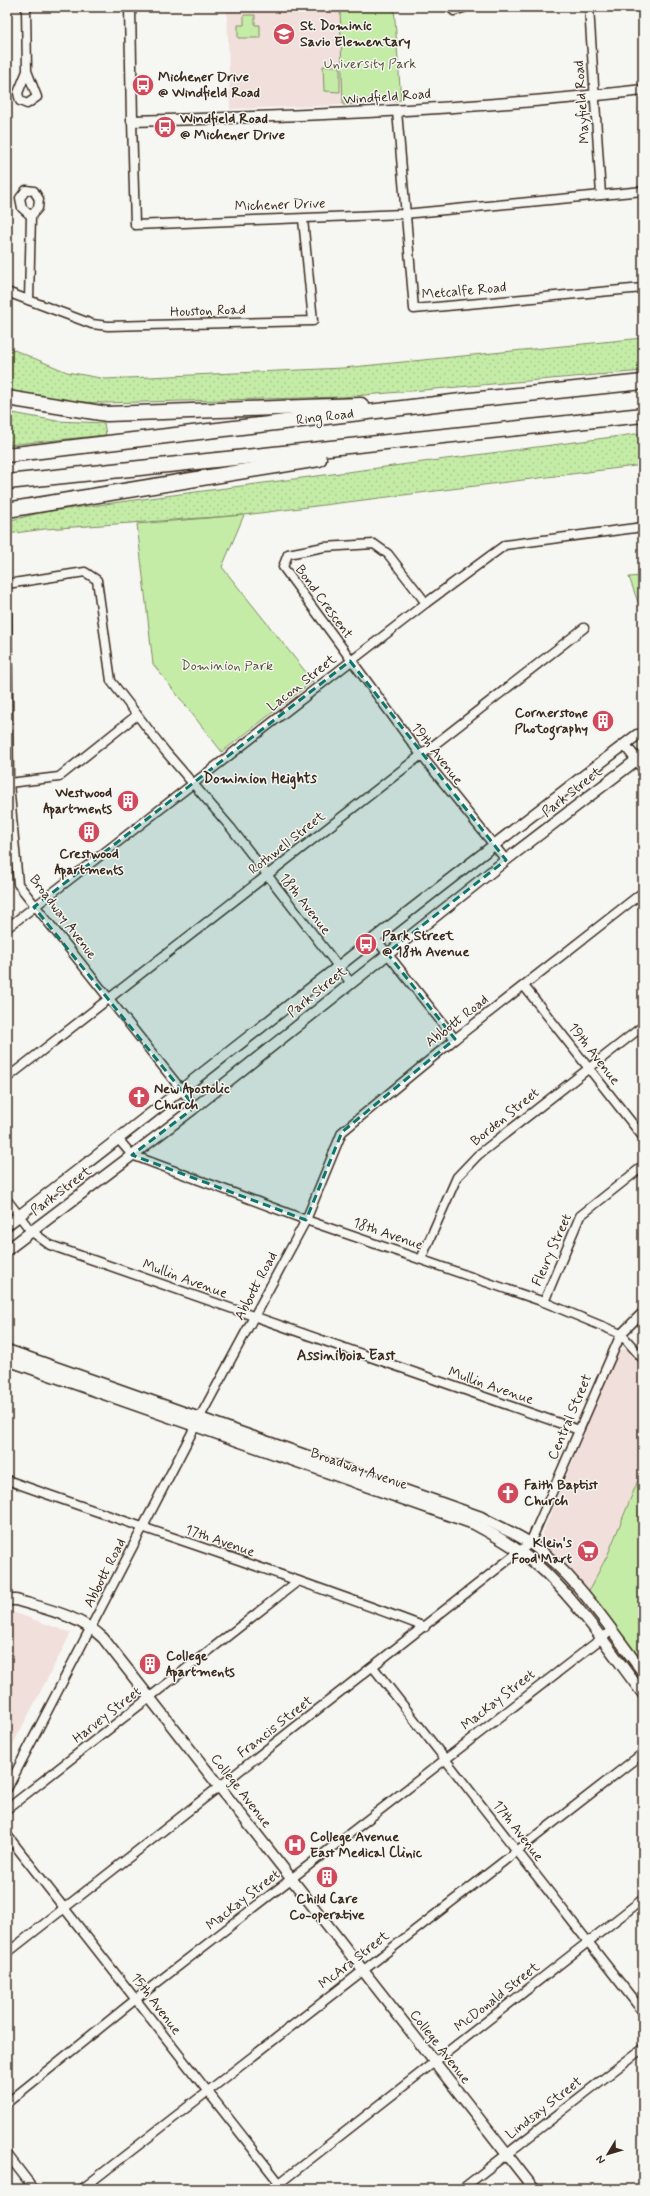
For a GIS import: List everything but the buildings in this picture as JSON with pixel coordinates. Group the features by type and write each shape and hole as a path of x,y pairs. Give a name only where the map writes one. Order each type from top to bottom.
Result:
{"highway":[{"name":"Ring Road","path":"7,455 461,401 643,382"},
{"path":"7,398 107,414 461,401"},
{"path":"7,482 643,416"},
{"path":"7,510 465,435"}],"street":[{"path":"26,7 27,71"},
{"name":"Michener Drive","path":"130,7 135,225 404,214 643,191"},
{"path":"450,7 454,11 466,7"},
{"name":"Mayfield Road","path":"589,7 601,195"},
{"name":"Windfield Road","path":"132,120 301,116 397,111 594,96 643,90"},
{"name":"Metcalfe Road","path":"397,111 404,214 414,309 643,288"},
{"path":"29,300 31,216"},
{"name":"Houston Road","path":"7,292 92,324 108,326 313,321 302,219"},
{"name":"Lacon Street","path":"7,928 194,784 350,661 505,545 643,527"},
{"name":"Bond Crescent","path":"350,661 283,567 288,554 324,547 374,544 388,554 426,603"},
{"name":"18th Avenue","path":"7,584 85,572 97,580 111,681 267,875 351,983"},
{"name":"Broadway Avenue","path":"7,611 9,783 18,884 34,907 195,1107"},
{"name":"Rothwell Street","path":"7,1078 584,628"},
{"name":"19th Avenue","path":"350,661 421,755 506,860"},
{"path":"9,783 59,777 138,715"},
{"name":"Park Street","path":"7,1225 120,1140 494,845 625,745 641,738"},
{"path":"625,745 641,761"},
{"name":"Park Street","path":"7,1250 195,1107 506,860 641,761"},
{"name":"Abbott Road","path":"7,1789 92,1628 142,1528 306,1220 342,1132 455,1039 643,892"},
{"path":"376,938 455,1039"},
{"name":"19th Avenue","path":"524,986 643,1137"},
{"name":"Borden Street","path":"421,1258 457,1177 478,1154 643,1026"},
{"name":"18th Avenue","path":"120,1140 132,1154 306,1220 421,1258 544,1302 621,1334 643,1359"},
{"name":"Fleury Street","path":"544,1302 580,1216 643,1166"},
{"path":"7,1200 19,1216"},
{"name":"Mullin Avenue","path":"19,1216 31,1231 50,1245 254,1318 579,1430"},
{"path":"621,1334 643,1312"},
{"name":"Central Street","path":"520,1552 530,1543 621,1334"},
{"name":"Broadway Avenue","path":"7,1350 474,1524 520,1552 545,1572 566,1595 643,1694"},
{"name":"Broadway Avenue","path":"7,1360 481,1517 530,1543 558,1567 643,1672"},
{"name":"17th Avenue","path":"7,1480 424,1626"},
{"name":"Francis Street","path":"7,1953 520,1552"},
{"name":"Harvey Street","path":"7,1809 298,1581"},
{"name":"College Avenue","path":"7,1595 12,1600 76,1619 92,1628 103,1638 534,2189"},
{"name":"MacKay Street","path":"7,2103 136,1999 292,1879 444,1758 611,1631"},
{"name":"17th Avenue","path":"373,1667 643,2012"},
{"name":"McAra Street","path":"82,2189 516,1850 643,1753"},
{"name":"15th Avenue","path":"7,1835 136,1999 172,2048 208,2091 282,2186"},
{"name":"McDonald Street","path":"272,2189 282,2186 434,2062 643,1899"},
{"name":"Lindsay Street","path":"462,2189 643,2048"},
{"path":"7,2154 34,2189"}],"highlighted area":[{"path":"350,661 506,860 387,953 455,1039 342,1132 306,1220 132,1155 195,1107 34,907"}],"shaded area":[{"name":"St. Dominic Savio Elementary","path":"227,7 340,7 343,105 230,109"},
{"path":"623,1349 628,1350 643,1368 643,1468 608,1554 587,1594 545,1551 541,1544 541,1537 616,1356"},
{"path":"7,1610 71,1633 7,1756"}],"green space":[{"name":"University Park","path":"340,7 394,7 401,100 343,105"},
{"path":"244,15 255,15 255,25 260,25 260,38 238,38 238,25 244,25"},
{"path":"323,66 340,66 340,92 324,91"},
{"path":"643,338 643,371 342,397 104,403 55,401 7,392 7,347 67,372 106,379 343,368"},
{"path":"7,412 57,421 104,423 106,435 7,445"},
{"path":"643,433 643,465 244,515 45,529 7,534 7,521 44,512"},
{"name":"Dominion Park","path":"244,515 222,567 313,681 222,752 153,664 137,524"},
{"path":"643,576 643,616 629,577"},
{"path":"643,1468 643,1667 587,1594 608,1554"}],"place":[{"name":"St. Dominic Savio Elementary","path":"284,34"},
{"name":"Michener Drive @ Windfield Road","path":"143,85"},
{"name":"Windfield Road @ Michener Drive","path":"165,127"},
{"name":"Cornerstone Photography","path":"603,721"},
{"name":"Westwood Apartments","path":"128,801"},
{"name":"Crestwood Apartments","path":"89,832"},
{"name":"Park Street @ 18th Avenue","path":"366,944"},
{"name":"New Apostolic Church","path":"139,1097"},
{"name":"Faith Baptist Church","path":"508,1493"},
{"name":"Klein's Food Mart","path":"588,1551"},
{"name":"College Apartments","path":"150,1664"},
{"name":"College Avenue East Medical Clinic","path":"295,1845"},
{"name":"Child Care Co-operative","path":"327,1877"}],"district":[{"name":"Dominion Heights","path":"260,779"},
{"name":"Assiniboia East","path":"346,1356"}]}
